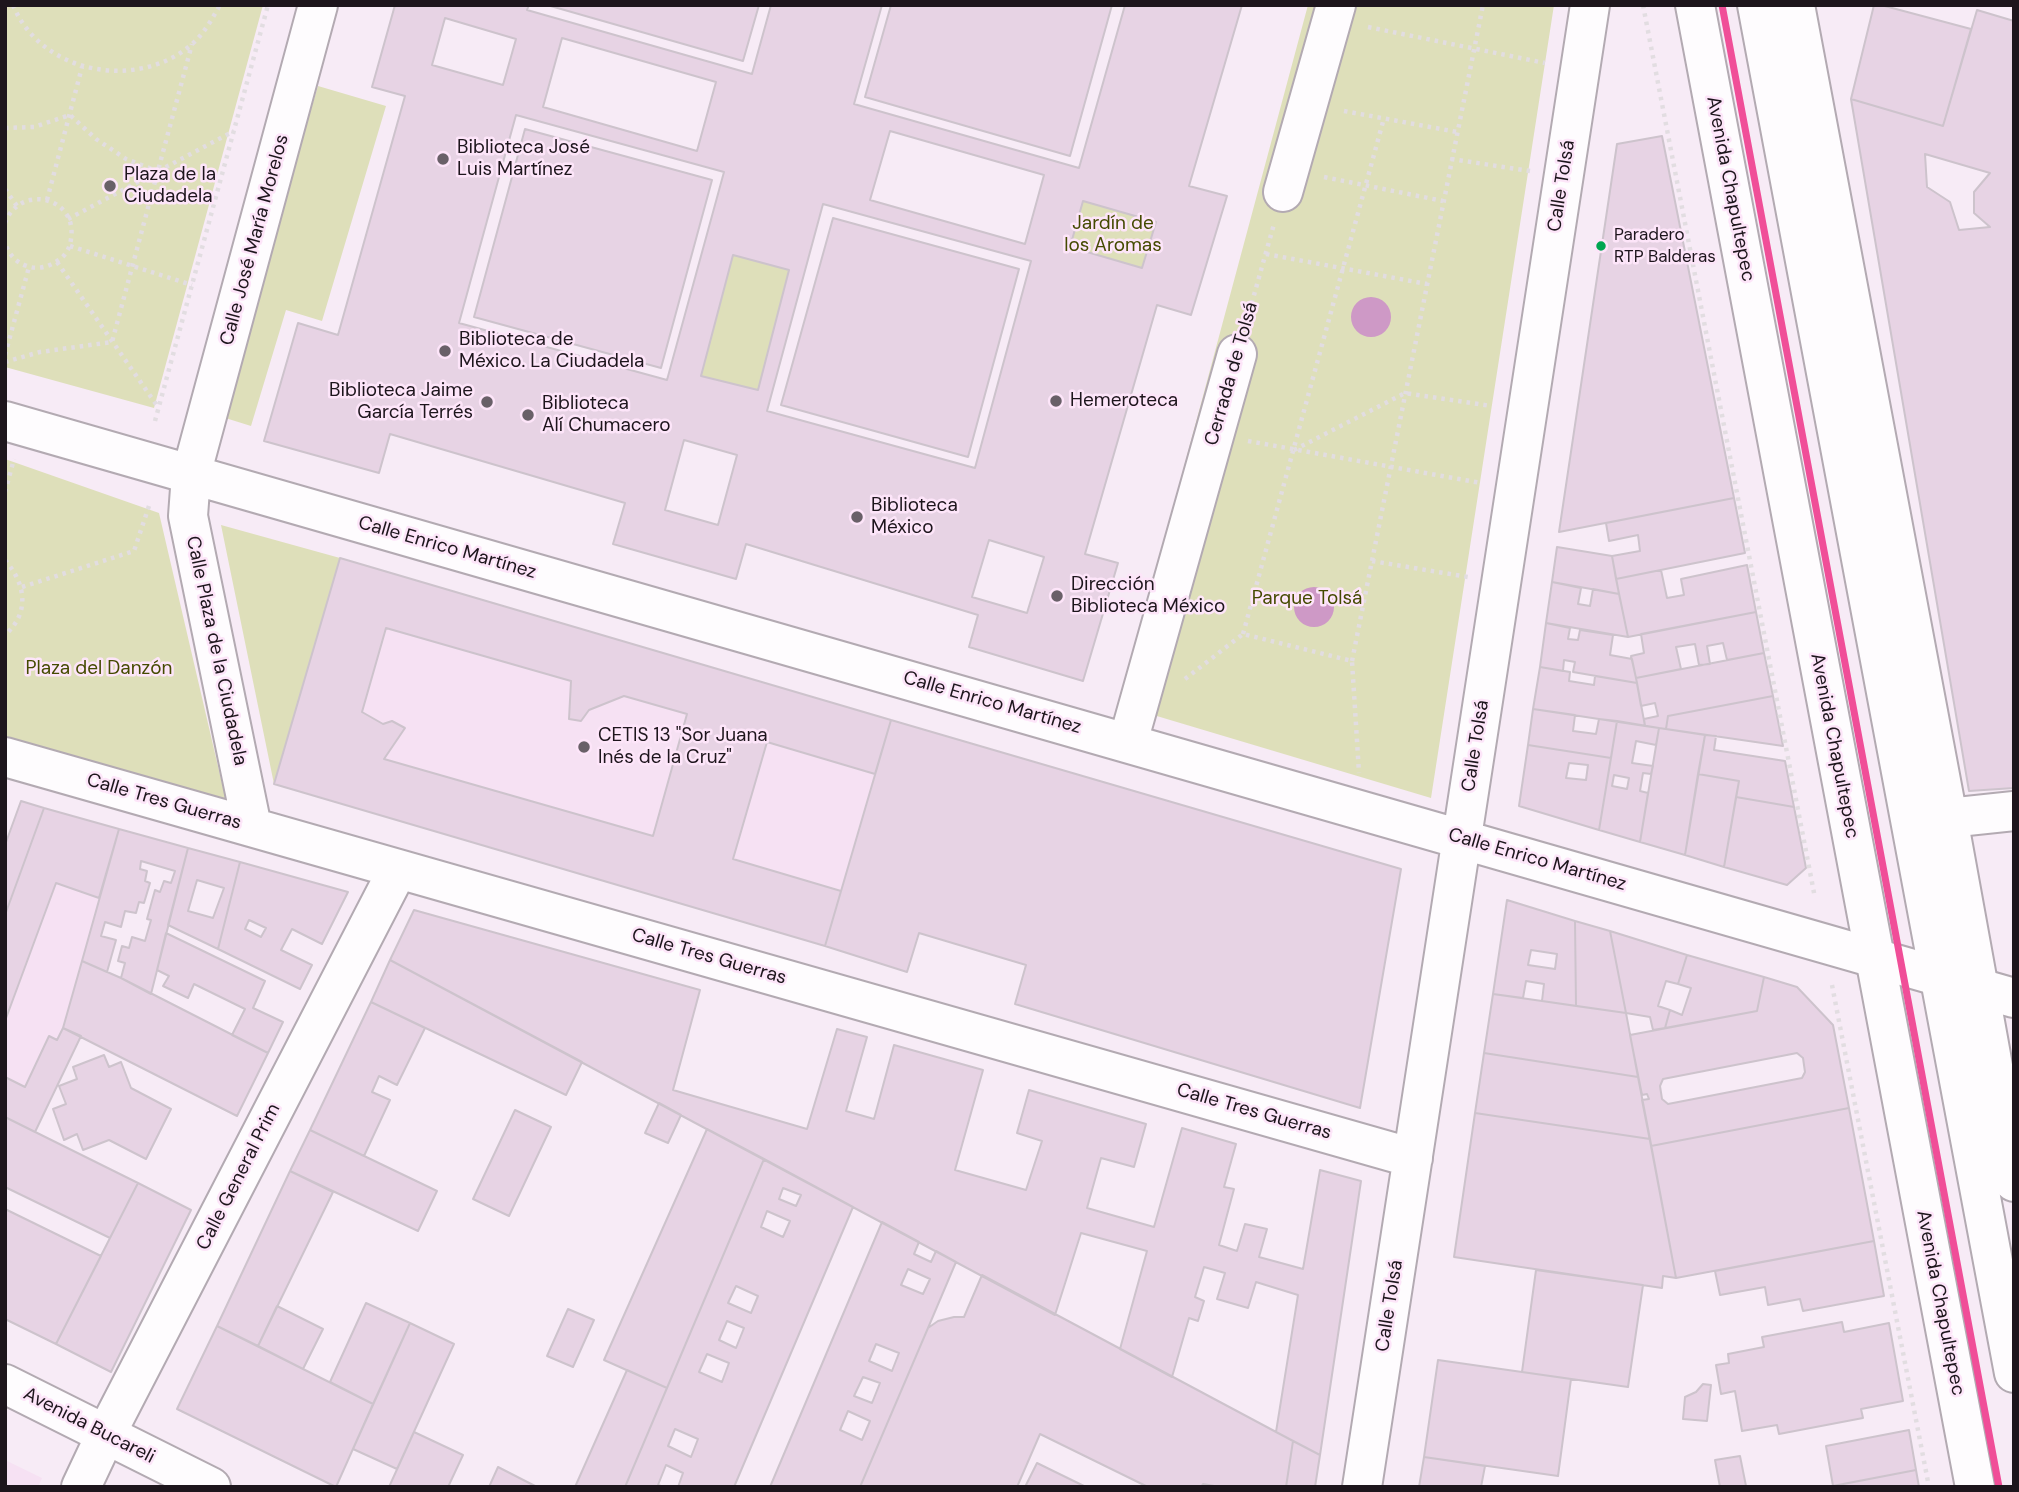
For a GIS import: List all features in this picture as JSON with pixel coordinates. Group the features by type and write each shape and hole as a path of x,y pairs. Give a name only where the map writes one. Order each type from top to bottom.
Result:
{"street":[{"name":"Calle José María Morelos","path":"191,475 318,5"},
{"name":"Calle Tolsá","path":"1362,1487 1590,5"},
{"name":"Avenida Chapultepec","path":"1695,5 1975,1487"},
{"path":"1757,5 1958,982 2014,1373"},
{"path":"1774,5 2014,1291"},
{"path":"1795,5 1948,818 1958,982 2014,1182"},
{"path":"1286,181 1333,13"},
{"name":"Cerrada de Tolsá","path":"1128,743 1237,355"},
{"name":"Calle Enrico Martínez","path":"5,421 2014,998"},
{"name":"Calle Plaza de la Ciudadela","path":"191,475 188,516 252,827"},
{"name":"Calle Tres Guerras","path":"5,757 1413,1158"},
{"path":"1948,818 2014,811"},
{"name":"Calle General Prim","path":"81,1487 398,869"},
{"name":"Avenida Bucareli","path":"5,1384 211,1487"}],"path":[{"path":"13,5 22,22 39,42 54,54 82,66 109,72 150,68 165,61 192,44 208,27 219,5"},
{"path":"155,421 268,5"},
{"path":"1361,809 1352,660 1483,5"},
{"path":"1643,5 1815,898"},
{"path":"1333,13 1474,49 1580,71"},
{"path":"112,342 192,44"},
{"path":"47,200 82,66"},
{"path":"1308,105 1457,132"},
{"path":"69,115 96,139 126,159 157,172"},
{"path":"5,128 34,127 69,115"},
{"path":"1178,684 1243,634 1384,118"},
{"path":"68,219 234,131"},
{"path":"1451,159 1564,176"},
{"path":"1286,181 1365,185 1443,201"},
{"name":"Cerrada de Tolsá","path":"1237,355 1286,181"},
{"path":"5,189 17,206"},
{"path":"5,223 17,206 34,199 47,200 57,204 68,219 72,235 70,246 63,257 44,267 29,267 13,258 5,243"},
{"path":"70,246 192,285"},
{"path":"1266,254 1427,284"},
{"path":"57,262 158,408"},
{"path":"5,355 29,267"},
{"path":"5,362 40,352 112,342"},
{"path":"1293,450 1405,393 1528,412"},
{"path":"1215,435 1516,490"},
{"path":"22,587 134,551 149,506"},
{"path":"5,560 16,572 22,587 22,604 17,620 5,635"},
{"path":"1372,561 1501,583"},
{"path":"1243,634 1352,660"},
{"path":"1830,974 1929,1487"}],"shaded area":[{"path":"1371,297 1385,303 1391,317 1385,331 1371,337 1357,331 1351,317 1357,303"},
{"name":"CETIS 13 \"Sor Juana Inés de la Cruz\"","path":"340,558 891,720 825,946 274,784"},
{"path":"1314,587 1328,593 1334,607 1328,621 1314,627 1300,621 1294,607 1300,593"},
{"path":"44,808 119,829 63,1028 81,1036 35,1132 5,1117 5,915"},
{"path":"5,1460 42,1478 38,1487 5,1487"}],"green space":[{"name":"Plaza de la Ciudadela","path":"5,5 263,5 154,408 5,367"},
{"name":"Parque Tolsá","path":"1308,5 1554,5 1431,798 1120,705"},
{"path":"318,86 386,106 322,321 286,310 251,426 219,416"},
{"name":"Jardín de los Aromas","path":"1083,201 1156,222 1142,268 1070,247"},
{"path":"733,255 789,270 758,390 701,376"},
{"name":"Plaza del Danzón","path":"5,459 159,513 227,805 5,739"},
{"path":"221,525 340,558 274,784"}],"building":[{"name":"Biblioteca de México. La Ciudadela","path":"395,5 547,5 743,61 759,5 891,5 865,97 1070,156 1112,5 1242,5 1189,186 1227,196 1191,315 1157,305 1085,554 1118,563 1083,681 969,647 978,615 746,544 736,579 613,544 625,503 390,434 379,473 264,441 298,323 338,335 405,96 372,87","holes":["445,18 516,39 503,85 432,65","562,38 716,82 697,151 543,107","525,129 712,180 661,368 474,317","890,131 1044,175 1025,244 870,200","1083,201 1156,222 1142,268 1070,247","833,218 1019,269 968,457 781,405","733,255 789,270 758,390 701,376","684,440 737,455 718,525 665,510","989,540 1044,557 1027,613 972,597"]},
{"path":"529,5 771,5 752,74 527,10"},
{"path":"882,5 1125,5 1079,168 854,104"},
{"path":"1874,5 1971,29 1943,126 1851,99"},
{"path":"1977,10 2014,21 2014,788 1969,791 1851,99 1943,126","holes":["1925,154 1990,173 1974,192 1974,213 1990,227 1959,230 1950,202 1927,187"]},
{"path":"516,115 724,172 667,380 459,323"},
{"path":"1662,136 1734,498 1559,532 1617,144"},
{"path":"823,204 1031,261 975,468 767,411"},
{"path":"1734,498 1745,553 1616,579 1612,556 1640,551 1638,535 1609,541 1606,523"},
{"path":"1557,547 1612,556 1619,594 1552,582"},
{"name":"CETIS 13 \"Sor Juana Inés de la Cruz\"","path":"340,558 891,720 875,774 767,742 733,859 841,891 825,946 274,784","holes":["386,628 571,681 569,719 581,721 589,710 624,696 687,714 653,836 384,759 405,728 392,721 383,724 362,712"]},
{"path":"1747,565 1756,612 1628,637 1616,579 1661,570 1667,598 1684,595 1681,579"},
{"path":"1552,582 1581,588 1578,604 1590,606 1593,589 1619,594 1628,637 1546,623"},
{"path":"1756,612 1764,653 1727,660 1723,643 1707,646 1710,664 1699,665 1695,644 1676,647 1681,669 1636,678 1631,656 1644,653 1641,634"},
{"path":"1546,623 1570,628 1568,639 1578,640 1580,630 1613,635 1610,655 1632,659 1637,683 1573,672 1575,662 1564,660 1563,671 1540,667"},
{"path":"1764,653 1773,696 1668,716 1666,729 1645,726 1644,719 1658,716 1655,703 1641,706 1636,678"},
{"path":"1540,667 1570,672 1569,681 1594,685 1595,676 1637,683 1645,726 1533,709"},
{"path":"1773,696 1783,746 1666,729 1668,716"},
{"path":"1533,709 1575,715 1573,731 1596,734 1599,719 1617,721 1611,758 1528,745"},
{"path":"891,720 1401,869 1360,1108 1015,1004 1026,965 919,933 907,972 825,946"},
{"path":"1617,721 1659,728 1656,745 1636,741 1632,763 1653,766 1651,774 1643,773 1640,791 1648,793 1640,842 1599,830","holes":["1614,775 1629,778 1627,789 1612,786"]},
{"path":"1659,728 1705,735 1685,855 1640,842"},
{"path":"1705,735 1716,736 1714,750 1785,761 1794,807 1736,797 1739,781 1698,774"},
{"path":"1528,745 1611,758 1599,830 1519,806","holes":["1569,763 1588,765 1586,780 1566,778"]},
{"path":"1698,774 1739,781 1724,867 1685,855"},
{"path":"1736,797 1794,807 1806,868 1787,885 1724,867"},
{"path":"21,801 44,808 5,915 5,845"},
{"path":"44,808 119,829 99,898 56,883 5,1021 5,915"},
{"path":"119,829 188,848 151,994 121,978 125,963 118,961 122,946 129,948 132,937 145,941 151,920 147,919 155,890 160,892 164,881 171,883 175,871 141,861 140,869 147,871 145,881 150,883 144,903 139,902 136,913 125,911 121,927 105,922 101,936 116,940 107,972 82,961"},
{"path":"188,848 240,862 218,949 168,925","holes":["197,880 224,888 213,918 188,911"]},
{"path":"240,862 348,892 322,944 292,929 281,950 312,965 300,989 218,949","holes":["249,920 266,928 261,937 245,929"]},
{"path":"1507,900 1575,921 1576,1006 1542,1001 1544,984 1526,981 1523,998 1493,994","holes":["1531,950 1557,954 1555,969 1528,965"]},
{"path":"414,910 700,990 673,1090 807,1129 837,1029 867,1037 846,1111 874,1119 894,1045 983,1070 955,1170 1026,1190 1042,1141 1017,1133 1029,1090 1146,1124 1134,1167 1101,1158 1087,1208 1154,1227 1182,1128 1236,1144 1224,1187 1234,1189 1219,1245 1237,1251 1245,1224 1267,1229 1259,1257 1303,1269 1320,1170 1361,1181 1320,1455 1276,1432 1298,1295 1256,1282 1248,1308 1217,1299 1225,1273 1204,1267 1195,1297 1204,1301 1198,1321 1189,1318 1172,1377 1120,1349 1147,1251 1081,1233 1055,1315 390,960"},
{"path":"1575,921 1610,931 1626,1013 1576,1006"},
{"path":"1610,931 1687,955 1678,984 1666,981 1658,1006 1670,1010 1665,1028 1653,1030 1650,1017 1626,1013"},
{"path":"166,933 265,981 253,1008 283,1022 268,1053 232,1035 245,1009 194,984 188,998 163,986 169,976 157,970"},
{"path":"1687,955 1764,977 1757,1011 1665,1028 1670,1010 1682,1015 1691,988 1678,984"},
{"path":"390,960 582,1062 566,1095 371,1002"},
{"path":"82,961 268,1053 237,1116 63,1028"},
{"path":"1764,977 1797,987 1833,1025 1849,1108 1651,1146 1642,1100 1649,1099 1647,1094 1642,1095 1630,1035 1757,1011","holes":["1797,1053 1803,1058 1805,1072 1802,1078 1668,1104 1662,1099 1660,1086 1663,1079"]},
{"path":"1493,994 1626,1013 1638,1077 1484,1053"},
{"path":"371,1002 425,1028 397,1085 379,1076 372,1092 390,1100 364,1156 310,1130"},
{"path":"63,1028 81,1036 35,1132 5,1117 5,1077 25,1087 49,1036 57,1040"},
{"path":"1484,1053 1638,1077 1650,1139 1475,1113"},
{"path":"104,1055 109,1067 121,1062 131,1088 171,1109 146,1159 109,1140 83,1150 77,1134 64,1140 53,1109 66,1104 59,1086 77,1079 73,1067"},
{"path":"659,1103 681,1115 668,1143 645,1133"},
{"path":"1849,1108 1874,1241 1676,1278 1651,1146"},
{"path":"515,1110 551,1127 509,1216 473,1199"},
{"path":"1475,1113 1650,1139 1676,1278 1663,1276 1662,1288 1454,1257"},
{"path":"5,1117 138,1183 110,1238 5,1187"},
{"path":"707,1129 764,1159 667,1388 604,1360"},
{"path":"310,1130 437,1191 418,1231 290,1171"},
{"path":"764,1159 853,1207 734,1487 678,1487 683,1473 666,1465 658,1485 664,1487 625,1487","holes":["783,1188 801,1195 796,1206 779,1199","767,1211 790,1221 783,1237 761,1227","736,1286 758,1296 751,1313 728,1303","727,1321 744,1328 736,1348 719,1340","707,1354 729,1363 722,1382 699,1372","675,1429 698,1439 691,1457 668,1446"]},
{"path":"290,1171 333,1192 258,1346 217,1326"},
{"path":"138,1183 191,1210 111,1372 56,1344"},
{"path":"5,1209 101,1256 56,1344 5,1319"},
{"path":"882,1222 919,1242 914,1254 931,1262 936,1251 956,1262 860,1487 770,1487","holes":["908,1269 930,1279 923,1294 901,1285","876,1344 899,1353 892,1371 869,1361","863,1377 880,1383 872,1403 854,1396","848,1411 870,1421 862,1440 840,1430"]},
{"path":"1874,1241 1884,1296 1803,1311 1800,1299 1768,1305 1765,1287 1720,1295 1715,1271"},
{"path":"1536,1270 1643,1285 1628,1387 1522,1372"},
{"path":"982,1275 1293,1441 1286,1487 1220,1487 1203,1484 1201,1487 1148,1487 1040,1434 1017,1487 860,1487 928,1328 938,1321 964,1317"},
{"path":"366,1303 410,1323 373,1404 330,1382"},
{"path":"277,1306 323,1329 303,1369 258,1346"},
{"path":"568,1309 594,1320 573,1367 547,1356"},
{"path":"1842,1322 1844,1332 1889,1323 1903,1401 1861,1409 1863,1418 1779,1434 1777,1425 1742,1431 1735,1391 1721,1394 1716,1365 1729,1363 1728,1354 1764,1347 1762,1337"},
{"path":"410,1323 454,1344 397,1469 353,1449"},
{"path":"217,1326 373,1404 336,1487 177,1409"},
{"path":"1438,1360 1571,1379 1558,1476 1424,1457"},
{"path":"627,1370 667,1388 625,1487 575,1487"},
{"path":"1703,1384 1711,1385 1707,1421 1683,1419 1685,1397 1696,1392"},
{"path":"1909,1430 1916,1470 1833,1486 1826,1446"},
{"path":"414,1432 463,1455 448,1487 389,1487"},
{"path":"1293,1441 1320,1455 1315,1487 1286,1487"},
{"path":"1740,1456 1746,1486 1720,1487 1715,1460"},
{"path":"1424,1457 1485,1466 1481,1487 1419,1487"},
{"path":"1037,1463 1086,1487 1025,1487"},
{"path":"498,1467 537,1487 489,1487"},
{"path":"1916,1470 1919,1487 1844,1487 1843,1484"}],"transit line":[{"path":"1722,5 1999,1487"}],"place":[{"name":"Biblioteca José Luis Martínez","path":"443,159"},
{"name":"Plaza de la Ciudadela","path":"110,186"},
{"name":"Paradero RTP Balderas","path":"1601,246"},
{"name":"Biblioteca de México. La Ciudadela","path":"445,351"},
{"name":"Hemeroteca","path":"1056,401"},
{"name":"Biblioteca Jaime García Terrés","path":"487,402"},
{"name":"Biblioteca Alí Chumacero","path":"528,415"},
{"name":"Biblioteca México","path":"857,517"},
{"name":"Dirección Biblioteca México","path":"1057,596"},
{"name":"CETIS 13 \"Sor Juana Inés de la Cruz\"","path":"584,747"}]}
